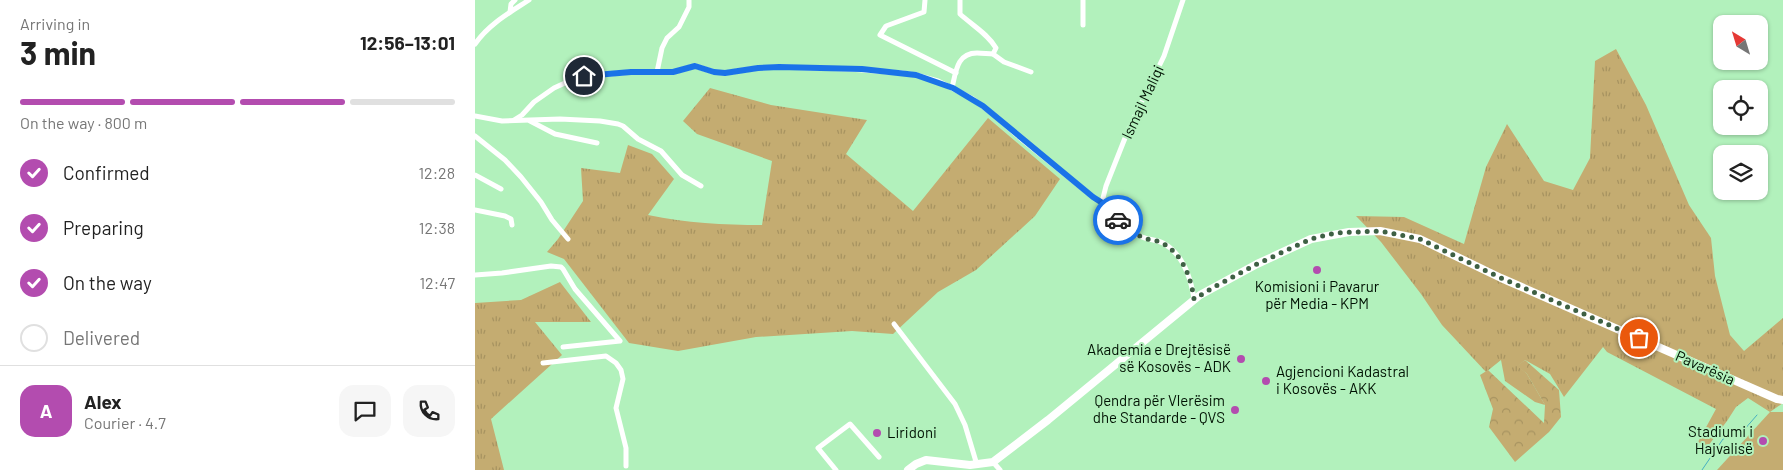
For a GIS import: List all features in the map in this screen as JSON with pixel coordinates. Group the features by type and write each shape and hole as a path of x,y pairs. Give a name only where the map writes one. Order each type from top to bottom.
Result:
{"street":[{"path":"510,12 511,4 515,0"},
{"path":"475,44 487,28 529,0"},
{"path":"657,72 664,42 679,27 688,9 689,0"},
{"path":"925,0 925,9 921,14 886,26 880,35 955,72"},
{"path":"961,0 960,14 993,44 995,48 993,54"},
{"path":"1083,0 1083,25"},
{"name":"Ismajl Maliqi","path":"1104,204 1103,198 1106,186 1129,128 1164,56 1183,0"},
{"path":"953,88 955,72 959,61 965,55 973,53 993,54 1003,62 1031,72"},
{"path":"514,120 554,88 578,77 631,72 673,72 695,66 714,72 725,73 767,67 849,69 916,75 953,88 989,110 1032,148 1104,204 1111,214 1133,232 1145,238 1164,243 1174,252 1189,275 1191,302"},
{"path":"475,116 502,121 560,119 596,120 618,124 638,139 661,151 682,175 701,186"},
{"path":"530,121 555,134 597,142"},
{"path":"475,136 505,160 521,177 568,239"},
{"path":"475,175 501,189"},
{"path":"475,210 505,216 511,219 512,225"},
{"name":"Pavarësia","path":"993,462 1048,420 1191,302 1249,268 1311,239 1335,233 1380,231 1420,239 1501,278 1783,400"},
{"path":"475,275 551,266 563,269 575,289 620,341 563,347"},
{"path":"895,324 955,404 965,424 978,465"},
{"path":"543,363 607,356 616,363 621,370 623,379 616,408 626,448 627,466"},
{"path":"836,470 818,448 850,424 879,456"},
{"path":"908,470 926,460 978,465 993,462 1000,470"}],"green space":[{"path":"1616,49 1646,105 1689,205 1711,238 1715,276 1730,335 1744,351 1783,318 1783,403 1770,412 1748,398 1736,407 1708,446 1698,442 1716,409 1607,352 1603,347 1564,397 1550,374 1525,360 1518,366 1527,374 1545,405 1535,402 1505,381 1501,360 1486,372 1442,325 1381,242 1356,216 1404,217 1464,244 1486,167 1507,124 1544,181 1573,190 1590,158 1595,61"},
{"path":"710,88 771,105 867,120 846,154 913,211 988,118 1060,179 1035,216 976,270 938,292 893,334 852,331 756,337 678,351 629,343 564,259 547,252 583,201 581,168 620,173 628,145 652,154 674,179 648,215 705,223 762,225 772,161 697,134 683,121"},
{"path":"560,282 591,322 535,322 562,355 491,419 504,470 475,470 475,303 521,300"},
{"path":"1525,360 1559,390 1561,417 1549,432 1515,462 1489,427 1493,409 1480,375 1488,370 1544,423 1545,405 1527,374 1517,366"},
{"name":"Stadiumi i Hajvalisë","path":"1770,412 1783,412 1783,470 1717,470"}],"waterway":[{"path":"1702,470 1723,439 1744,430 1757,415"}],"way so far":[{"path":"1118,220 1133,232 1145,238 1164,243 1174,252 1189,275 1194,299 1257,264 1311,239 1335,233 1380,231 1420,239 1501,278 1639,338"}],"place":[{"name":"Komisioni i Pavarur për Media - KPM","path":"1317,270"},
{"name":"Akademia e Drejtësisë së Kosovës - ADK","path":"1241,359"},
{"name":"Agjencioni Kadastral i Kosovës - AKK","path":"1266,381"},
{"name":"Qendra për Vlerësim dhe Standarde - QVS","path":"1235,410"},
{"name":"Liridoni","path":"877,433"},
{"name":"Stadiumi i Hajvalisë","path":"1763,441"}],"route":[{"path":"584,76 640,71 667,73 691,66 725,73 779,67 875,70 916,75 953,88 983,106 1032,148 1104,204 1118,220"}]}
